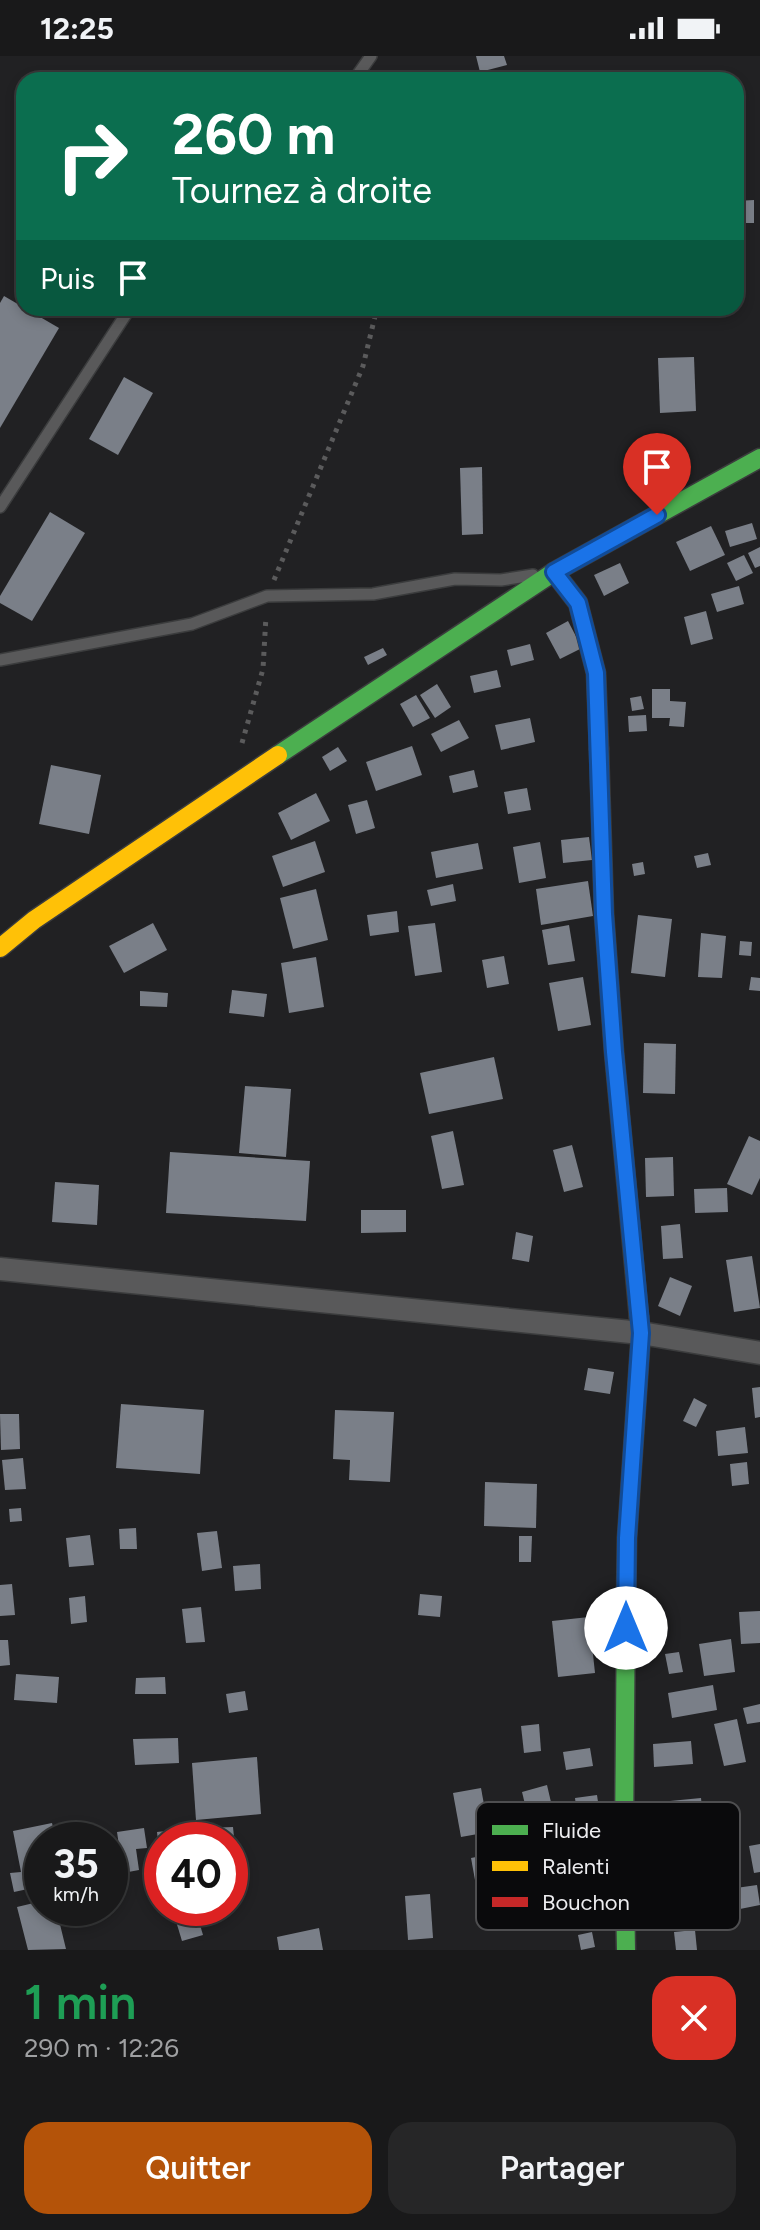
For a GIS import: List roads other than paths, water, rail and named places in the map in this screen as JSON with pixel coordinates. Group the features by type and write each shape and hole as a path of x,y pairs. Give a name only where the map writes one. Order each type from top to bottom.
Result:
{"street":[{"path":"0,948 34,920 186,816 554,572 760,458"},
{"path":"554,572 578,603 596,673 604,914 641,1333 627,1538 626,1802"},
{"path":"0,1269 641,1333 760,1353"},
{"path":"626,1930 626,1950"}],"lane":[{"path":"0,507 125,316"},
{"path":"0,660 192,624 267,596 373,594 455,579 501,580 554,572"}]}
